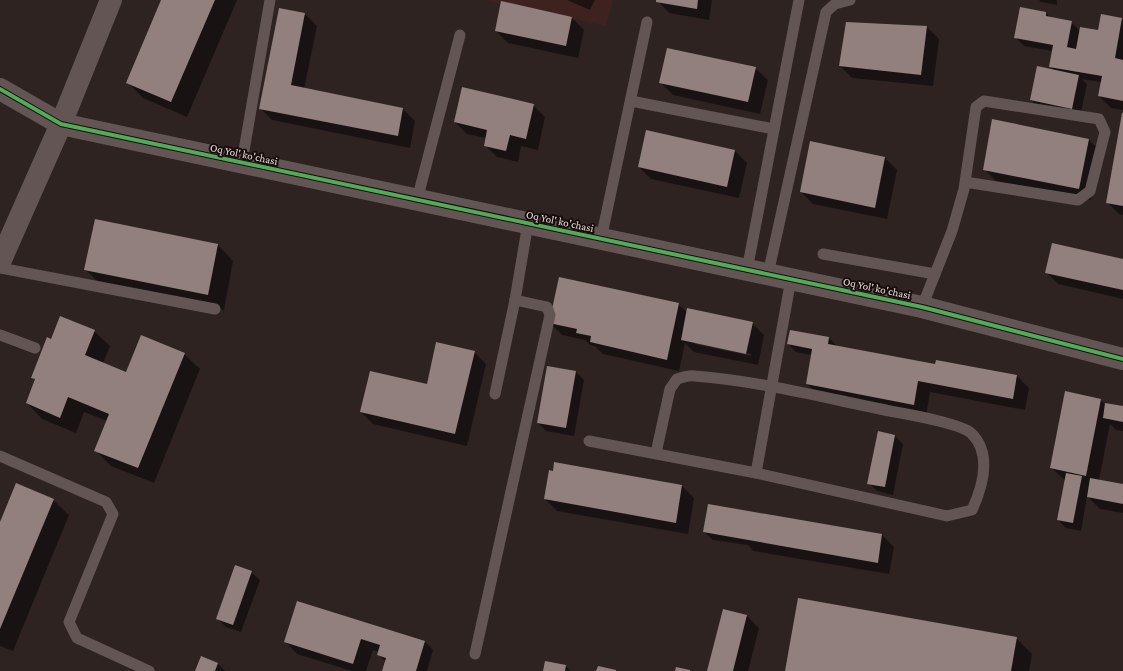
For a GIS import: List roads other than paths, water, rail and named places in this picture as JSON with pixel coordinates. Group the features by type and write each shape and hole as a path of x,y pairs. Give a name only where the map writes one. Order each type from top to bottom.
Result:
{"street":[{"path":"0,262 61,124 111,0"},
{"name":"Oq Yol' ko'chasi","path":"0,89 61,124 922,307 1123,359"}],"lane":[{"path":"242,162 270,0"},
{"path":"757,272 774,129 799,0"},
{"path":"757,272 826,12 835,4 850,0"},
{"path":"601,239 647,22"},
{"path":"417,200 460,34"},
{"path":"631,101 774,129"},
{"path":"922,307 952,231 965,182 976,107 984,101 1099,119 1105,132 1090,191 1078,200 965,182"},
{"path":"495,394 515,300 528,223"},
{"path":"823,254 935,274"},
{"path":"0,268 216,309"},
{"path":"756,473 791,279"},
{"path":"475,654 550,315 547,308 515,300"},
{"path":"0,335 35,348"},
{"path":"589,441 756,473 947,516 972,510 982,489 984,468 981,449 971,433 942,422 771,387 693,375 677,379 670,389 656,453"},
{"path":"0,456 106,502 113,514 69,622 77,638 148,671"}]}
